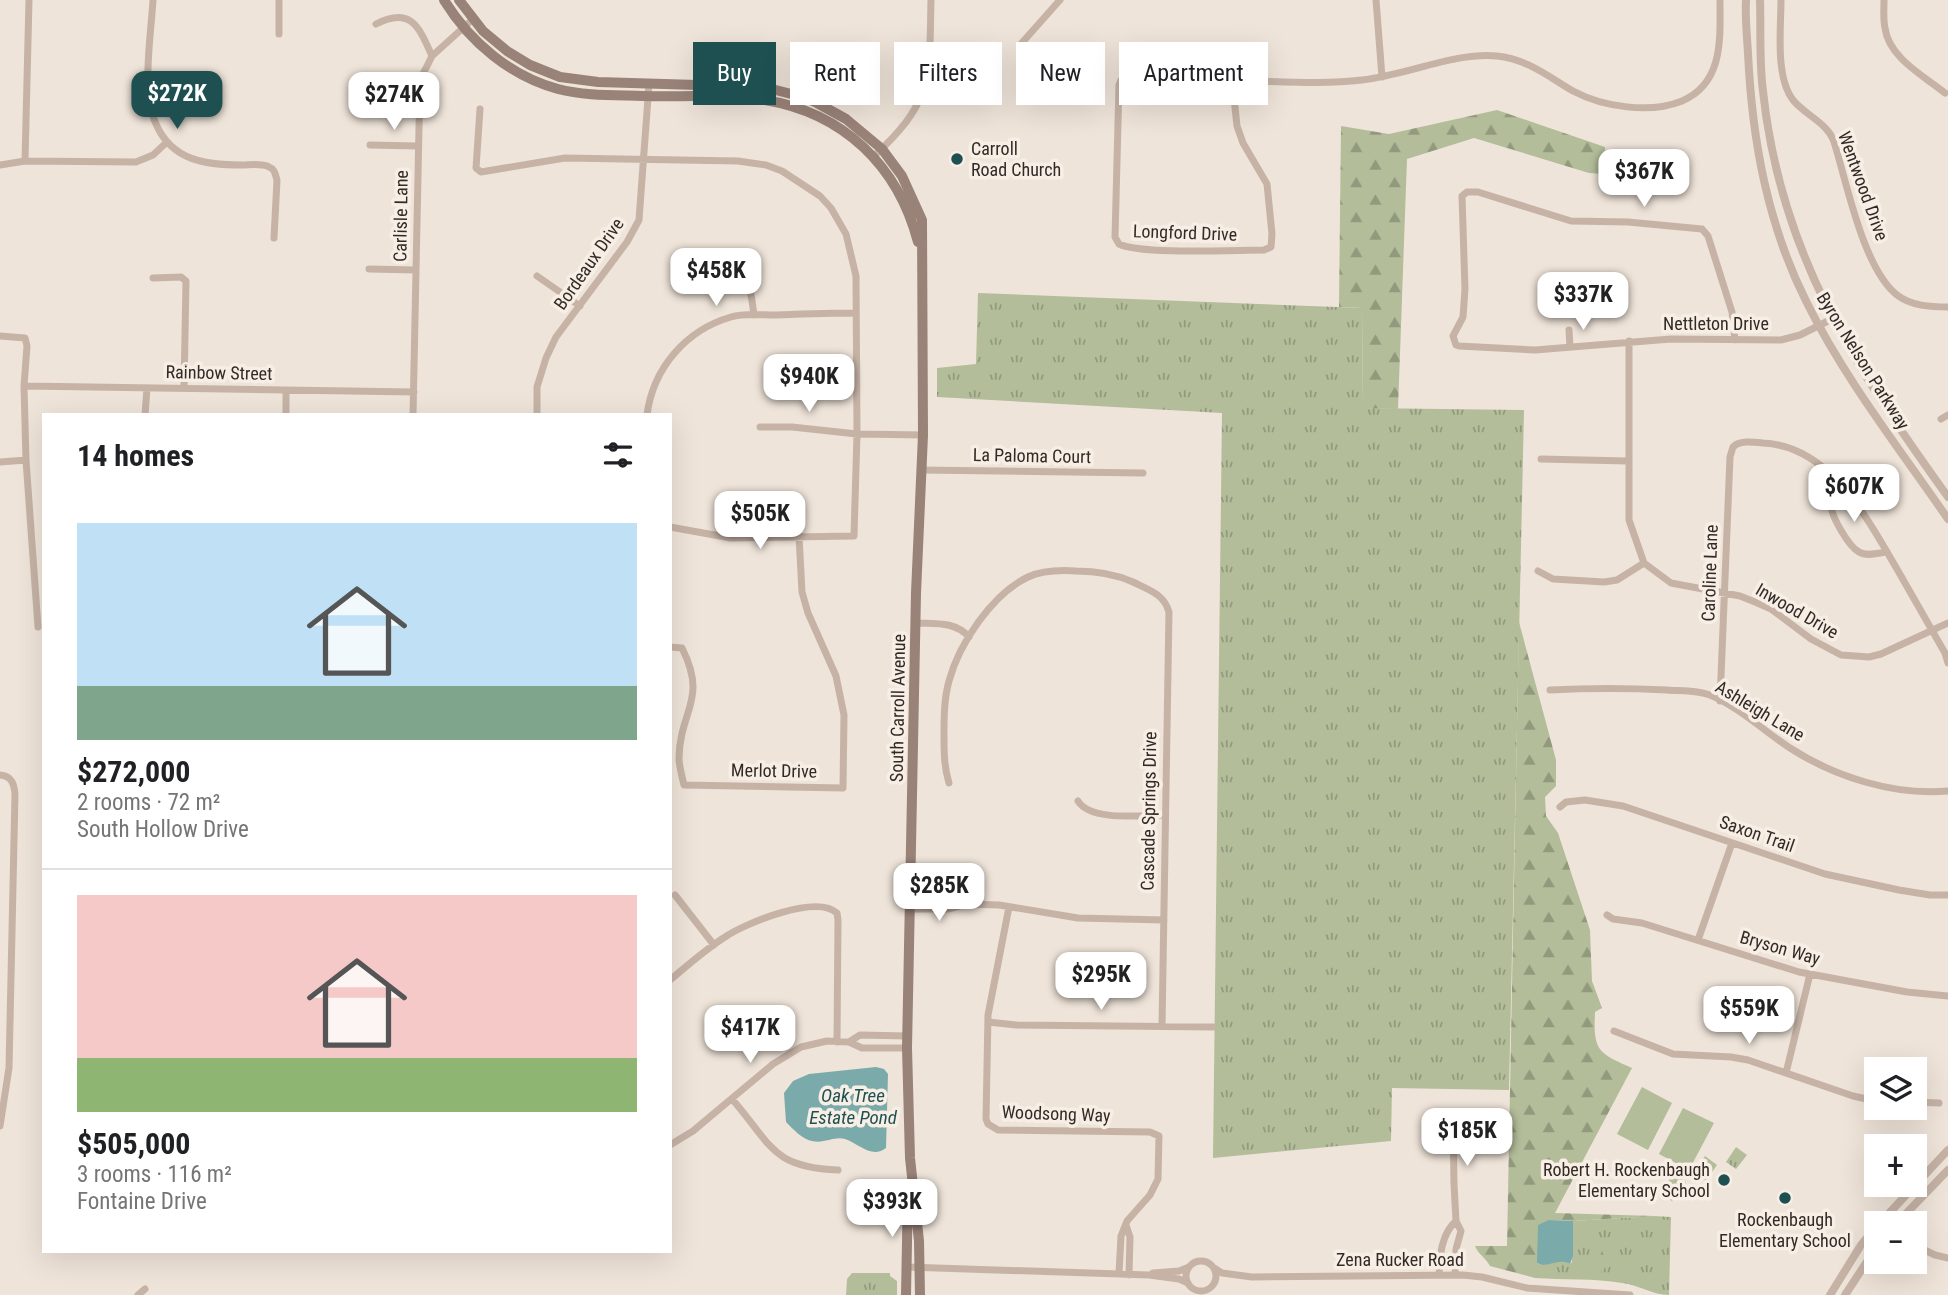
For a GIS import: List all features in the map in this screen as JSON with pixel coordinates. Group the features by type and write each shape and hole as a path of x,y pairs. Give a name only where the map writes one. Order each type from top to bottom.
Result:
{"main road":[{"name":"South Carroll Avenue","path":"444,0 463,27 486,51 510,68 557,89 597,94 743,99 782,104 812,114 878,152"},
{"name":"South Carroll Avenue","path":"459,0 489,36 517,57 560,77 649,84 754,87 803,97 840,115 878,152 912,219 923,260 923,435 915,623 907,1048 910,1158 906,1295"},
{"name":"South Carroll Avenue","path":"910,1158 919,1241 920,1295"}],"street":[{"path":"25,161 29,0"},
{"path":"153,0 148,93 155,123 167,142 197,162 271,167 275,171 276,180 274,238"},
{"path":"279,0 279,34"},
{"path":"878,152 910,118 927,85 931,0"},
{"path":"1023,42 1060,0"},
{"path":"1376,0 1382,78"},
{"name":"Longford Drive","path":"1268,81 1310,83 1382,78 1460,58 1497,56 1524,62 1571,90 1601,102 1641,107 1669,105 1702,88 1716,68 1720,43 1720,0"},
{"name":"Byron Nelson Parkway","path":"1746,0 1749,90 1757,153 1772,215 1804,299 1851,379 1948,519"},
{"name":"Byron Nelson Parkway","path":"1760,0 1762,88 1776,174 1803,257 1832,319 1886,408 1948,497"},
{"name":"Wentwood Drive","path":"1781,0 1781,53 1788,91 1793,100 1823,126 1833,139 1859,229 1884,279 1897,295 1912,303 1948,306"},
{"path":"1884,0 1888,41 1896,53 1945,93"},
{"path":"376,24 386,19 407,18 415,23 422,33 432,56"},
{"name":"Carlisle Lane","path":"413,413 420,80 432,56 473,19"},
{"name":"Longford Drive","path":"1129,77 1232,80 1237,126 1267,184 1271,247 1131,248 1119,244 1115,237 1121,80 1129,77"},
{"name":"Bordeaux Drive","path":"537,413 537,387 556,337 627,242 639,220 649,84"},
{"path":"480,109 476,168 481,172 565,158 738,161 766,165 809,187 831,208 846,234 856,276 854,536 731,538 672,527"},
{"path":"0,165 25,161 136,162 153,155 167,142"},
{"path":"370,145 417,146"},
{"name":"Nettleton Drive","path":"1735,340 1732,312 1707,236 1702,229 1628,222 1571,221 1478,192 1467,192 1463,195 1465,289 1463,317 1453,337 1456,345 1502,350 1671,339 1735,340 1792,338 1832,319"},
{"path":"369,269 416,270"},
{"path":"732,269 744,276 748,283 754,315"},
{"path":"537,276 580,306"},
{"path":"153,278 181,277 186,281 184,388"},
{"path":"648,413 651,393 662,370 682,345 719,322 734,316 856,313"},
{"path":"1569,330 1570,347"},
{"path":"0,336 24,338 27,346 24,386 26,460 38,627"},
{"path":"1538,570 1553,579 1604,582 1618,580 1644,563 1629,520 1629,341"},
{"name":"Rainbow Street","path":"24,386 414,391"},
{"path":"145,413 147,388"},
{"path":"286,390 286,413"},
{"path":"760,427 923,435"},
{"name":"Caroline Lane","path":"1720,701 1730,457 1733,447 1741,442 1785,446 1818,464 1840,484"},
{"path":"1541,459 1628,461"},
{"path":"0,462 26,460"},
{"name":"La Paloma Court","path":"921,470 1143,473"},
{"path":"1887,552 1860,554 1847,539 1831,507 1840,484 1870,523 1933,630 1948,663"},
{"name":"Merlot Drive","path":"672,647 682,648 694,676 694,695 686,718 679,758 684,785 843,788 844,715 836,676 808,613 802,592 799,536"},
{"name":"Inwood Drive","path":"1644,563 1671,583 1747,599 1771,609 1811,639 1841,655 1869,657 1881,654 1948,623"},
{"name":"Cascade Springs Drive","path":"970,636 988,610 1012,586 1039,573 1096,571 1119,576 1162,598 1169,612 1162,1026"},
{"path":"915,623 953,625 970,636 954,666 946,698 944,769 949,783"},
{"name":"Ashleigh Lane","path":"1550,690 1587,688 1710,695 1752,720 1791,749 1825,767 1873,784 1930,793 1948,791"},
{"path":"0,775 12,780 15,796 11,1030 9,1068 0,1126"},
{"name":"Saxon Trail","path":"1560,807 1566,802 1585,800 1623,806 1825,874 1907,892 1948,895"},
{"path":"1079,801 1087,810 1100,814 1165,816"},
{"path":"1698,940 1732,843"},
{"path":"675,895 713,945"},
{"path":"910,903 948,909 964,904 1009,907 1078,918 1164,920"},
{"path":"672,978 713,945 755,921 784,912 822,907 834,910 838,920 837,1042"},
{"name":"Woodsong Way","path":"1009,907 988,1022 988,1124 998,1130 1150,1132 1159,1136 1160,1160 1156,1185 1126,1225 1121,1236 1119,1274"},
{"name":"Bryson Way","path":"1607,915 1613,919 1642,923 1810,974 1906,992 1948,996"},
{"path":"1786,1073 1810,974"},
{"path":"988,1022 1016,1025 1213,1027"},
{"path":"1614,1031 1673,1054 1731,1057 1864,1099"},
{"path":"849,1042 860,1035 908,1036"},
{"path":"672,1144 693,1131 773,1064 801,1047 813,1043 849,1042 862,1048 907,1048"},
{"path":"732,1100 769,1146 787,1161 806,1168 838,1170"},
{"path":"1927,1102 1939,1102"},
{"path":"1453,1116 1456,1221 1461,1231 1456,1249 1455,1275"},
{"path":"1893,1211 1948,1150"},
{"path":"1908,1211 1948,1170"},
{"path":"1439,1275 1443,1243 1450,1227 1456,1221"},
{"path":"1126,1225 1129,1237 1129,1275"},
{"path":"1834,1294 1864,1241"},
{"path":"1443,1243 1456,1249"},
{"path":"1927,1251 1948,1258"},
{"path":"907,1267 1149,1275 1179,1271 1203,1262 1214,1268 1216,1276 1210,1289 1201,1291 1192,1289 1179,1279 1149,1275"},
{"path":"1190,1266 1187,1272 1192,1289"},
{"path":"1845,1295 1864,1266"},
{"name":"Zena Rucker Road","path":"1214,1268 1222,1273 1252,1276 1455,1275 1482,1277 1527,1288 1630,1295"},
{"name":"Zena Rucker Road","path":"1210,1289 1228,1279 1252,1276"},
{"path":"138,1295 145,1289"}],"green space":[{"path":"1497,110 1605,147 1604,174 1589,173 1474,138 1407,159 1398,409 1362,408 1363,308 1339,307 1341,126 1389,134"},
{"path":"978,293 1363,308 1362,408 1524,410 1509,1090 1392,1088 1391,1141 1213,1158 1222,413 937,397 937,368 976,364"},
{"path":"1519,622 1556,760 1556,786 1545,797 1546,816 1558,833 1590,930 1592,981 1602,1008 1595,1012 1597,1043 1605,1054 1632,1068 1555,1213 1654,1216 1549,1220 1537,1262 1539,1265 1535,1266 1535,1278 1490,1266 1475,1246 1507,1246"},
{"path":"1642,1087 1672,1103 1648,1150 1617,1134"},
{"path":"1683,1108 1714,1123 1689,1170 1659,1154"},
{"path":"1736,1147 1747,1155 1736,1169 1726,1162"},
{"path":"1705,1156 1717,1165 1706,1181 1694,1172"},
{"path":"1674,1173 1686,1182 1672,1201 1660,1193"},
{"path":"1671,1217 1669,1295 1611,1281 1535,1278 1535,1265 1561,1260 1570,1264 1572,1262 1573,1221"},
{"path":"1595,1245 1602,1250 1607,1266 1600,1273 1588,1260 1589,1252"},
{"path":"852,1273 890,1273 897,1281 897,1295 846,1295 847,1279"}],"water":[{"name":"Oak Tree Estate Pond","path":"876,1067 884,1069 888,1074 886,1148 876,1152 865,1150 841,1138 821,1142 808,1140 786,1122 784,1093 793,1081 809,1074"},
{"path":"1549,1220 1573,1221 1573,1256 1570,1264 1537,1263 1538,1225"}],"place":[{"name":"Carroll Road Church","path":"957,159"},
{"name":"Robert H. Rockenbaugh Elementary School","path":"1724,1180"},
{"name":"Rockenbaugh Elementary School","path":"1785,1198"}]}
